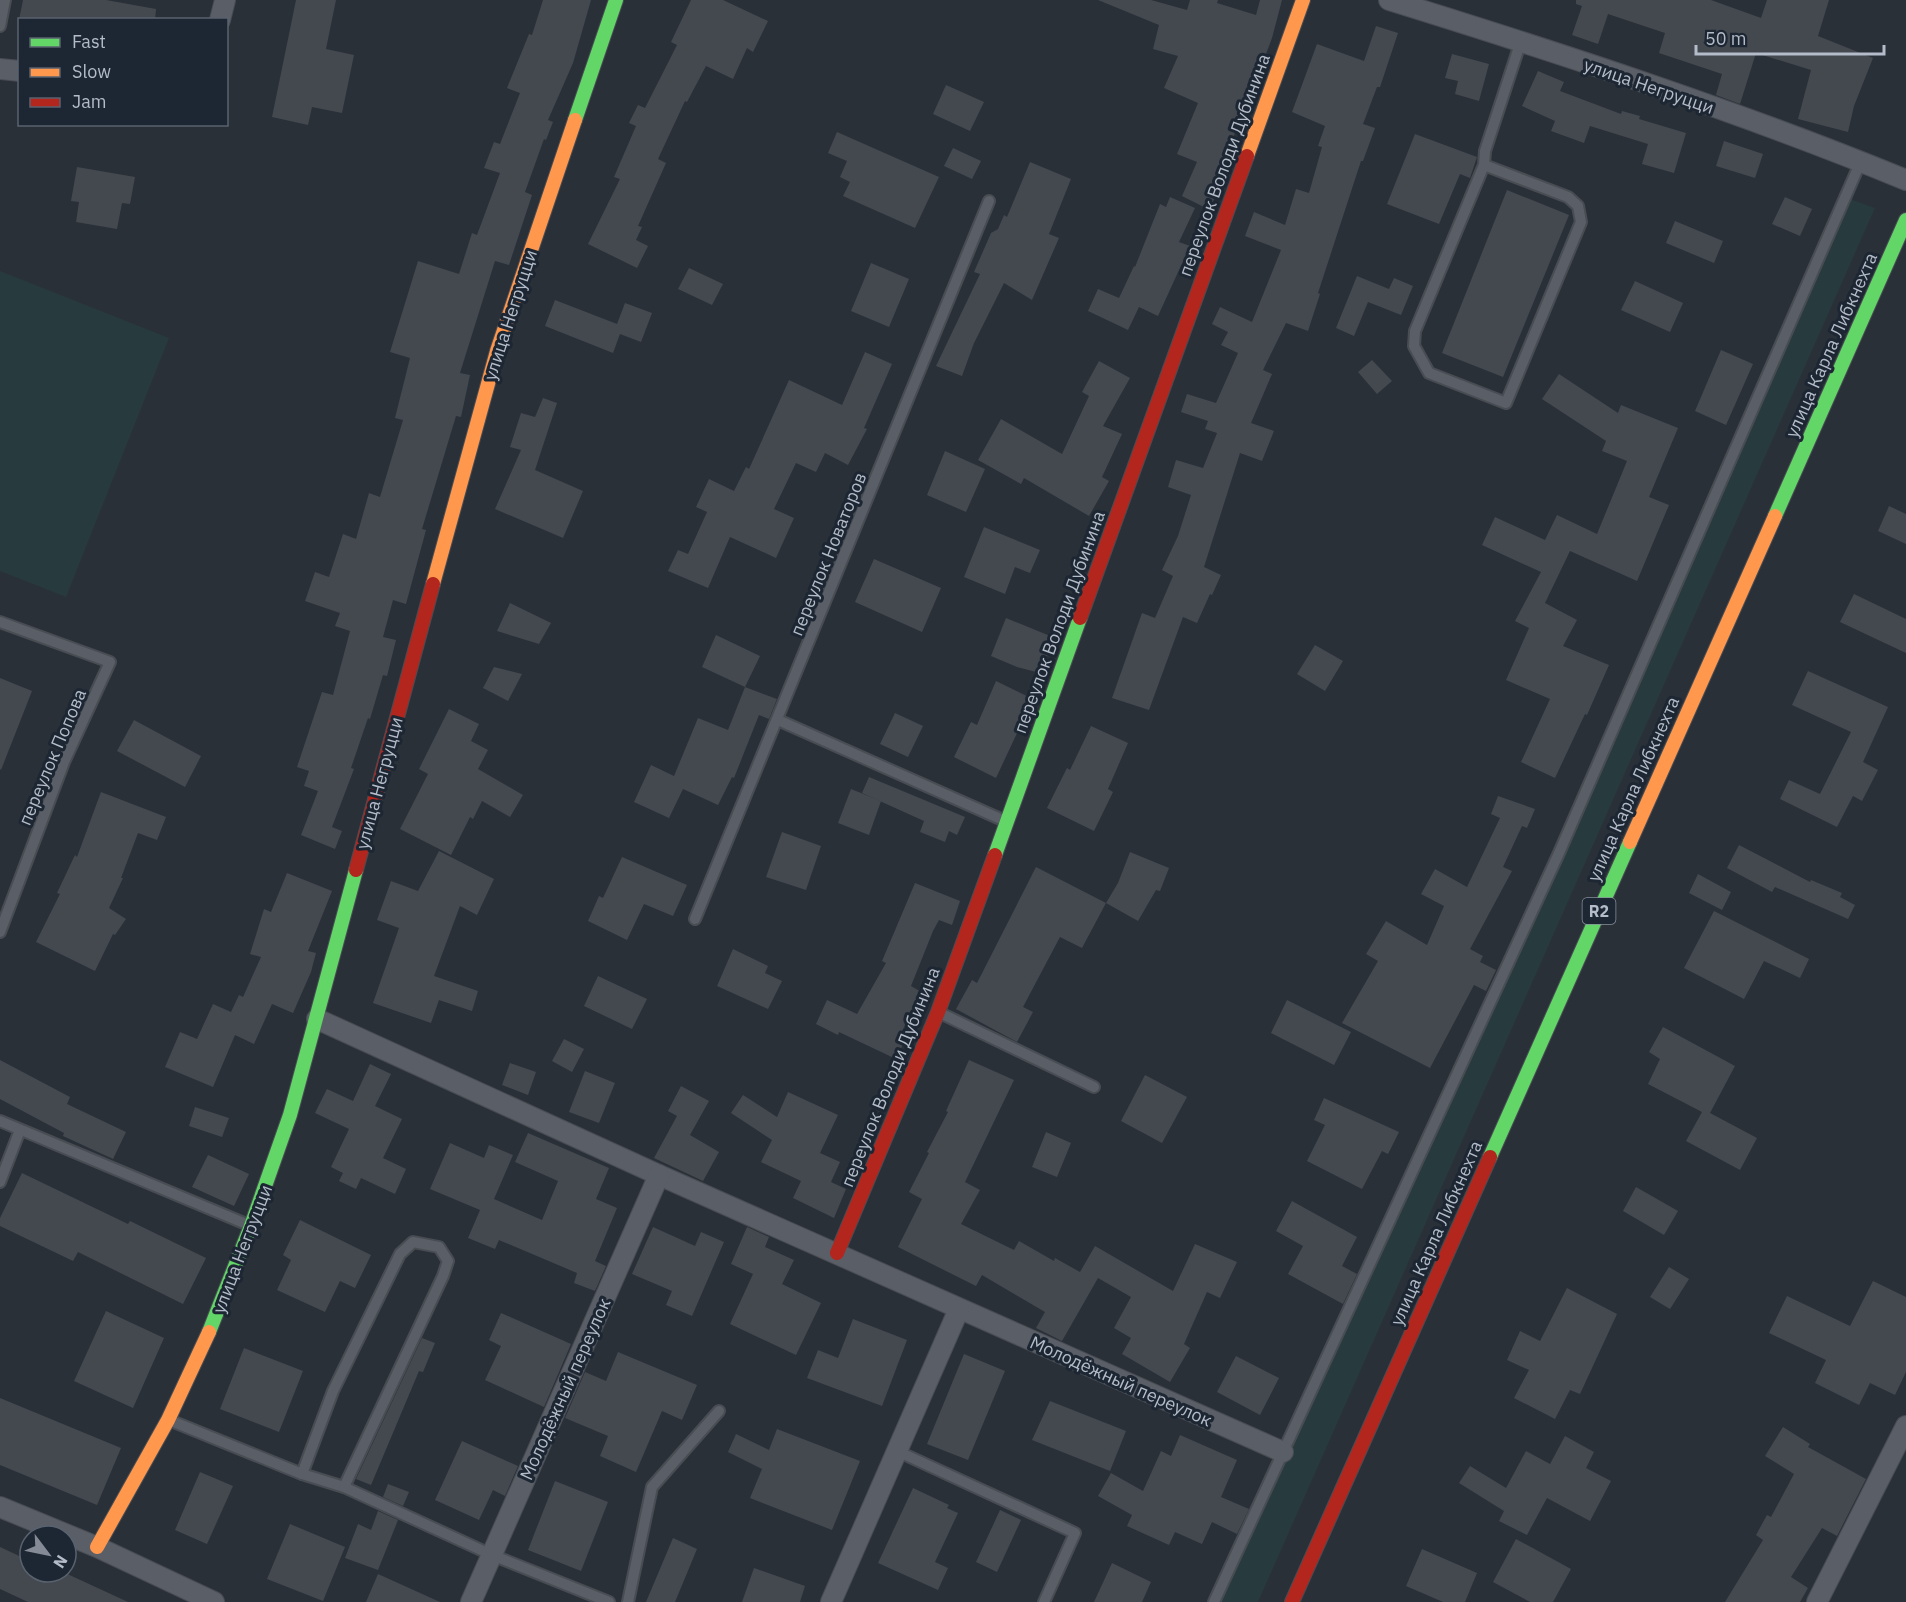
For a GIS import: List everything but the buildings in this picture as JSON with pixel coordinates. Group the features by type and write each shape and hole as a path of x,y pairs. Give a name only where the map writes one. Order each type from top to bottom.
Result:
{"street":[{"path":"220,18 225,0"},
{"name":"улица Негруцци","path":"97,1547 168,1420 216,1318 290,1115 497,351 616,0"},
{"name":"переулок Володи Дубинина","path":"837,1252 938,1012 1303,0"},
{"name":"улица Негруцци","path":"1389,0 1521,41 1744,118 1906,180"},
{"path":"0,69 18,71"},
{"name":"улица Карла Либкнехта","path":"1292,1602 1906,220"},
{"name":"Молодёжный переулок","path":"317,1019 659,1175 837,1252 959,1309 1283,1452"},
{"name":"Молодёжный переулок","path":"471,1602 659,1175"},
{"path":"831,1602 959,1309"},
{"path":"1817,1602 1906,1426"},
{"path":"0,1506 97,1547 214,1602"}],"lane":[{"path":"0,26 5,0"},
{"path":"1484,165 1568,197 1578,206 1581,222 1506,403 1429,374 1414,346 1415,331 1484,165 1485,152 1521,41"},
{"path":"1214,1602 1559,853 1861,161"},
{"name":"переулок Новаторов","path":"695,920 989,201"},
{"name":"переулок Попова","path":"0,622 110,662 64,762 0,932"},
{"path":"778,720 1006,821"},
{"path":"938,1012 1094,1087"},
{"path":"0,1121 251,1226"},
{"path":"0,1182 20,1130"},
{"path":"302,1474 333,1391 400,1254 412,1242 440,1247 448,1261 443,1276 344,1487"},
{"path":"628,1602 652,1487 719,1411"},
{"path":"168,1420 302,1474 344,1487 492,1555 609,1602"},
{"path":"897,1451 1076,1533 1044,1602"}],"green space":[{"path":"1844,197 1875,208 1258,1602 1214,1602 1559,853"},
{"path":"0,271 169,338 66,597 0,571"}],"traffic: fast":[{"path":"575,120 616,0"},
{"path":"1775,516 1906,220"},
{"path":"995,855 1080,618"},
{"path":"1490,1157 1630,842"},
{"path":"209,1332 251,1226 290,1115 356,870"}],"traffic: slow":[{"path":"1247,156 1303,0"},
{"path":"433,584 497,351 575,120"},
{"path":"1630,842 1775,516"},
{"path":"97,1547 168,1420 209,1332"}],"traffic: jam":[{"path":"1080,618 1247,156"},
{"path":"356,870 433,584"},
{"path":"837,1253 938,1012 995,855"},
{"path":"1292,1602 1490,1157"}]}
